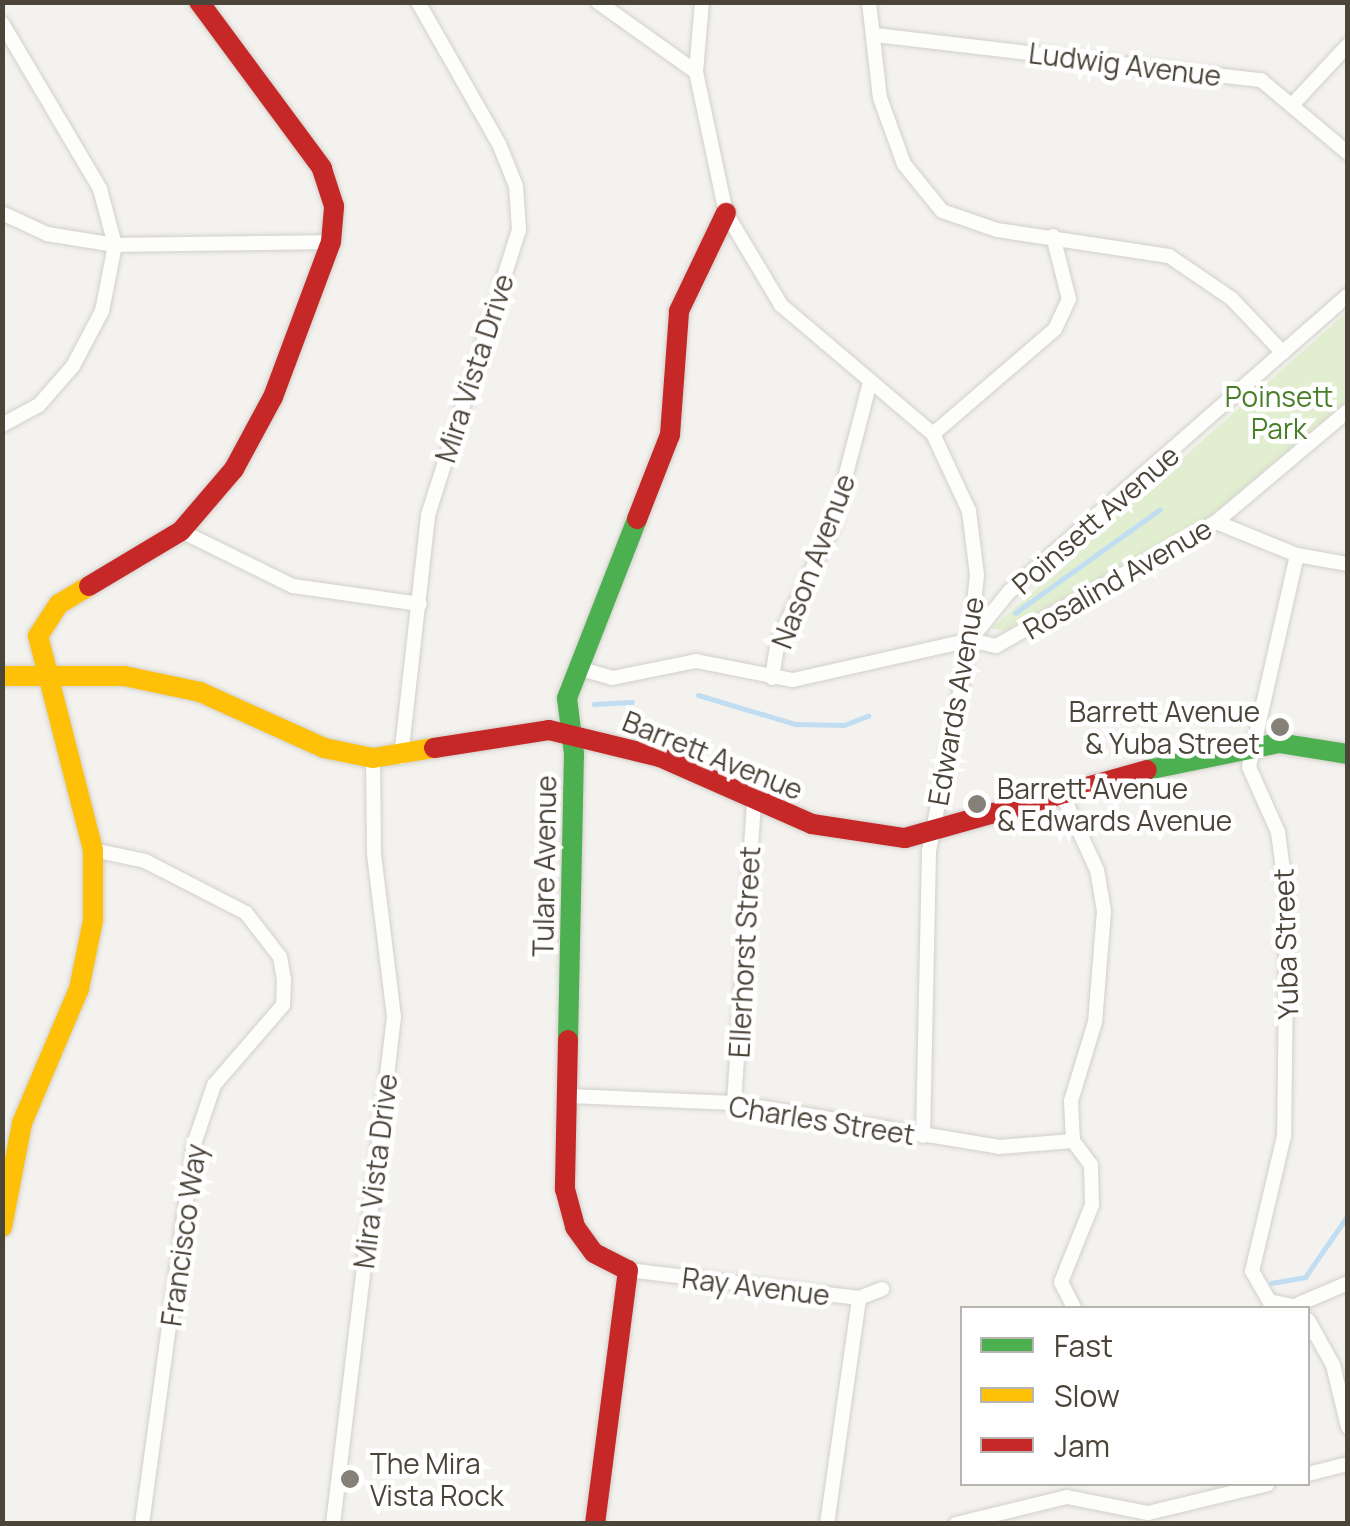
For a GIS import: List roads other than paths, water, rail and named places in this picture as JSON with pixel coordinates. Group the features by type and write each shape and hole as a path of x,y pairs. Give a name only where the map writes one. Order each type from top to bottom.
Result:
{"street":[{"path":"2,1227 22,1122 80,990 93,920 93,850 42,674 38,636 59,604 181,531 234,469 274,397 331,242 334,206 322,168 199,2"},
{"name":"Mira Vista Drive","path":"402,757 428,515 450,427 519,230 516,186 499,144 418,2"},
{"path":"598,2 696,72"},
{"name":"Edwards Avenue","path":"702,2 696,72 726,213 782,305 870,386 933,434 970,511 977,575 970,640 930,835 924,1136"},
{"path":"869,2 876,35 880,98 904,164 942,211 982,227 1169,256 1232,299 1284,353"},
{"path":"2,24 100,189 115,245 102,311 73,366 39,405 2,425"},
{"name":"Ludwig Avenue","path":"876,35 1261,80 1348,153"},
{"path":"1293,104 1348,45"},
{"path":"2,212 47,234 115,245 331,242"},
{"name":"Tulare Avenue","path":"628,1270 594,1254 575,1227 565,1189 569,1096 568,698 670,435 680,312 704,245 726,213"},
{"path":"933,434 1055,329 1069,299 1053,236"},
{"name":"Poinsett Avenue","path":"970,640 1008,592 1348,295"},
{"name":"Nason Avenue","path":"772,678 778,640 832,528 870,386"},
{"name":"Rosalind Avenue","path":"970,640 996,646 1216,522 1348,411"},
{"path":"1216,522 1297,555 1348,564"},
{"path":"181,531 293,586 420,604"},
{"name":"Yuba Street","path":"1297,555 1249,767 1282,856 1288,1046 1284,1136 1252,1272 1269,1301 1300,1306"},
{"path":"578,668 612,678 696,661 793,680 970,640"},
{"name":"Barrett Avenue","path":"2,676 124,676 200,692 324,748 373,758 402,757 512,731 570,734 660,757 754,801 843,832 930,835 1062,794 1255,742 1348,754"},
{"name":"Mira Vista Drive","path":"332,1524 394,1017 374,852 373,758"},
{"path":"1062,794 1097,870 1104,912 1095,1022 1071,1101 1073,1141 1090,1165 1092,1205 1060,1282 1073,1306"},
{"name":"Ellerhorst Street","path":"734,1104 754,801"},
{"name":"Francisco Way","path":"93,850 145,861 246,913 280,957 284,979 284,1005 214,1085 194,1144 142,1524"},
{"name":"Charles Street","path":"569,1096 734,1104 999,1147 1073,1141"},
{"path":"596,1523 628,1270"},
{"name":"Ray Avenue","path":"628,1270 859,1298 882,1289"},
{"path":"1300,1306 1348,1283"},
{"path":"826,1524 859,1298"},
{"path":"1310,1324 1334,1366 1348,1427"},
{"path":"1310,1474 1348,1464"},
{"path":"956,1524 1068,1490 1149,1518 1261,1486"}],"waterway":[{"path":"1015,613 1160,509"},
{"path":"698,695 795,724 844,725 868,716"},
{"path":"594,704 632,702"},
{"path":"1271,1283 1305,1277 1348,1215"}],"place":[{"name":"Barrett Avenue & Yuba Street","path":"1280,727"},
{"name":"Barrett Avenue & Edwards Avenue","path":"977,804"},
{"name":"The Mira Vista Rock","path":"350,1479"}],"park label":[{"name":"Poinsett Park","path":"1279,412"}]}
